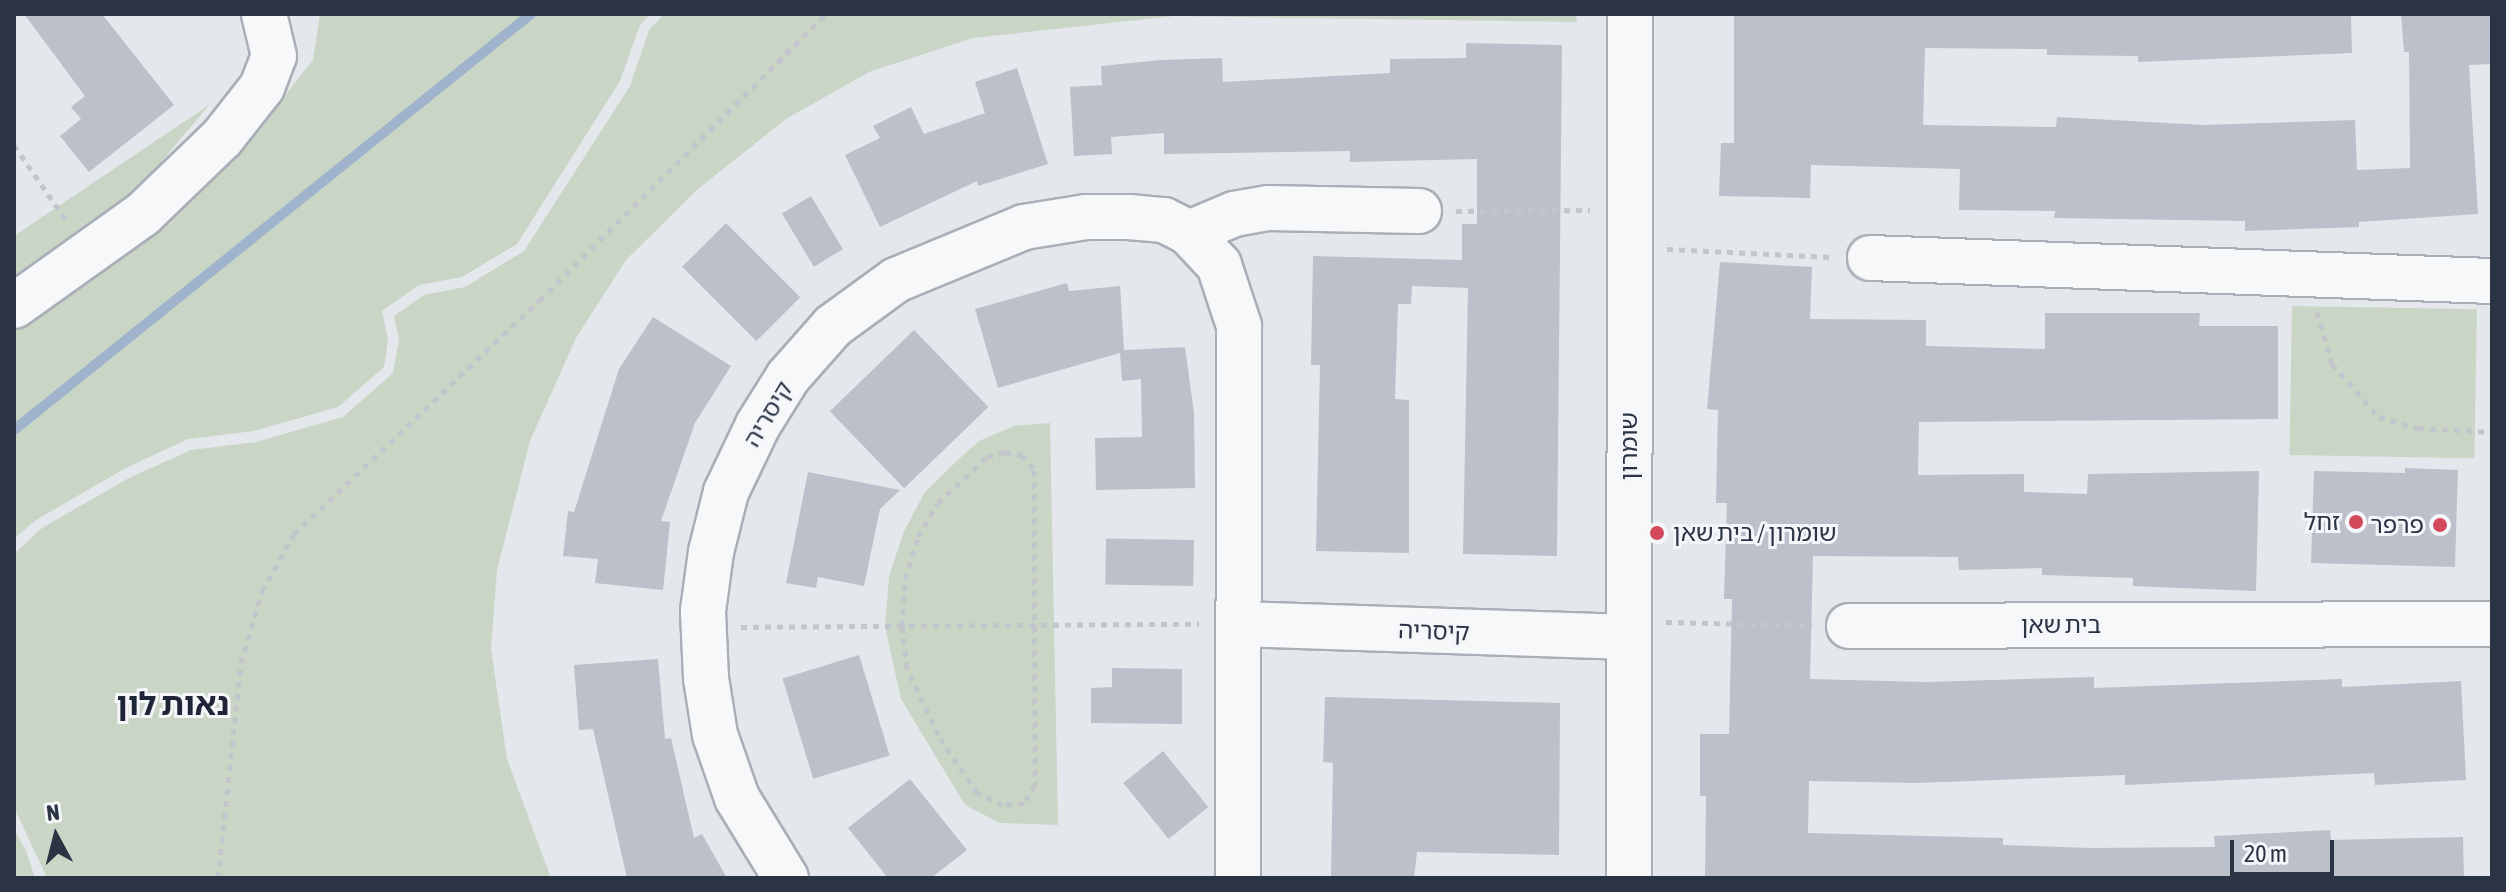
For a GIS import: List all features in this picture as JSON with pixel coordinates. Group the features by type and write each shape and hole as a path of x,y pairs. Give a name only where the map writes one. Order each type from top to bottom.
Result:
{"street":[{"path":"14,306 143,214 211,149 262,87 274,56 264,14"},
{"name":"שומרון","path":"1629,878 1630,14"},
{"path":"1189,233 1234,214 1268,208 1419,211"},
{"name":"קיסריה","path":"786,878 737,798 715,735 704,628 711,552 726,492 788,377 833,326 896,280 1024,227 1086,217 1129,217 1164,220 1189,233 1219,265 1239,326 1238,878"},
{"path":"1870,258 2492,281"},
{"name":"קיסריה","path":"1239,624 1629,629"},
{"name":"בית שאן","path":"1849,626 2492,624"}],"path":[{"path":"218,878 241,663 262,591 294,534 348,476 540,300 826,14"},
{"path":"14,145 89,253"},
{"path":"1419,211 1630,228 1870,258"},
{"path":"2319,275 2320,331 2332,364 2379,417 2418,428 2492,432"},
{"path":"1005,452 1022,455 1034,470 1035,785 1024,803 1003,805 977,793 938,735 907,668 902,626 905,579 918,537 938,503 987,457 1005,452"},
{"path":"704,628 1239,624"},
{"path":"1629,629 1849,626"}],"green space":[{"path":"320,14 650,14 640,25 620,81 517,244 462,277 419,285 382,311 388,340 384,367 338,407 254,431 188,439 124,469 36,520 14,539 14,331 167,225 234,160 313,60"},
{"path":"664,14 1576,14 1577,22 1174,16 973,38 869,72 786,119 698,189 626,260 576,338 530,441 497,570 491,649 507,759 551,878 47,878 14,807 14,554 42,528 129,478 191,450 256,442 343,417 393,373 399,340 394,316 424,295 465,287 524,251 630,86 649,30"},
{"path":"209,105 127,203 14,283 14,236"},
{"path":"2292,306 2477,309 2474,458 2289,455"},
{"path":"1050,423 1058,825 1000,823 965,805 901,699 885,627 889,576 904,531 925,492 961,457 979,441 1014,426"},
{"path":"14,829 26,851 35,878 14,878"}],"building":[{"path":"24,14 102,14 174,105 89,172 60,136 81,119 71,107 85,96"},
{"path":"1734,14 2351,14 2352,53 2138,62 2138,56 2047,55 2047,49 1925,48 1923,125 2056,127 2057,117 2204,125 2355,120 2357,170 2410,168 2409,52 2404,52 2401,14 2492,14 2492,64 2469,65 2478,214 2359,222 2359,227 2245,231 2245,221 2054,218 2055,211 1959,210 1960,169 1811,165 1810,198 1719,196 1721,143 1734,143"},
{"path":"1466,43 1562,45 1557,556 1463,554 1468,288 1412,286 1411,304 1398,304 1395,399 1409,400 1409,553 1316,551 1320,365 1311,365 1313,256 1462,260 1462,224 1477,224 1477,159 1350,162 1350,151 1164,154 1164,133 1111,137 1112,154 1074,156 1070,87 1102,85 1101,66 1161,60 1222,58 1223,82 1390,73 1390,59 1466,58"},
{"path":"1017,68 1048,164 978,186 977,181 880,227 845,155 880,138 873,126 911,107 924,134 985,113 975,82"},
{"path":"811,196 843,249 814,267 782,214"},
{"path":"726,223 800,297 756,341 682,267"},
{"path":"1720,262 1812,267 1810,319 1926,320 1926,346 2045,349 2045,313 2200,313 2199,326 2278,326 2278,419 1919,422 1918,475 2024,474 2024,492 2087,494 2088,474 2259,471 2256,591 2133,586 2133,578 2042,575 2042,568 1959,570 1958,557 1813,556 1810,679 1926,682 2094,677 2094,688 2342,679 2342,687 2461,681 2466,780 2375,785 2374,773 2125,785 2125,775 1918,783 1809,781 1808,833 2003,838 2003,845 2090,848 2215,847 2214,836 2330,830 2331,840 2463,837 2464,878 1705,878 1706,796 1700,796 1700,734 1729,734 1732,599 1724,599 1727,503 1716,503 1718,410 1707,409"},
{"path":"1067,283 1069,291 1120,286 1124,350 1185,347 1194,413 1195,488 1096,490 1095,438 1142,437 1141,379 1122,381 1120,353 998,388 975,309"},
{"path":"653,317 731,366 695,423 661,521 670,522 663,590 595,583 598,559 563,556 568,511 574,512 619,369"},
{"path":"914,330 988,407 904,488 830,411"},
{"path":"2405,468 2458,470 2455,567 2311,563 2314,471 2405,473"},
{"path":"808,472 900,490 880,509 864,586 818,577 816,588 786,583"},
{"path":"1106,538 1194,540 1193,586 1105,584"},
{"path":"859,655 890,755 813,779 782,678"},
{"path":"658,659 665,739 671,738 694,838 702,834 727,878 627,878 593,729 579,730 574,665"},
{"path":"1112,668 1182,669 1182,724 1091,723 1091,688 1112,687"},
{"path":"1325,697 1560,703 1559,855 1417,852 1414,878 1331,878 1333,763 1323,762"},
{"path":"1163,751 1208,807 1169,839 1123,783"},
{"path":"910,779 967,850 931,878 888,878 848,828"}],"waterway":[{"path":"14,430 531,14"}],"place":[{"name":"זחל","path":"2356,522"},
{"name":"פרפר","path":"2440,525"},
{"name":"שומרון / בית שאן","path":"1657,533"}],"district":[{"name":"נאות לון","path":"173,704"}]}
